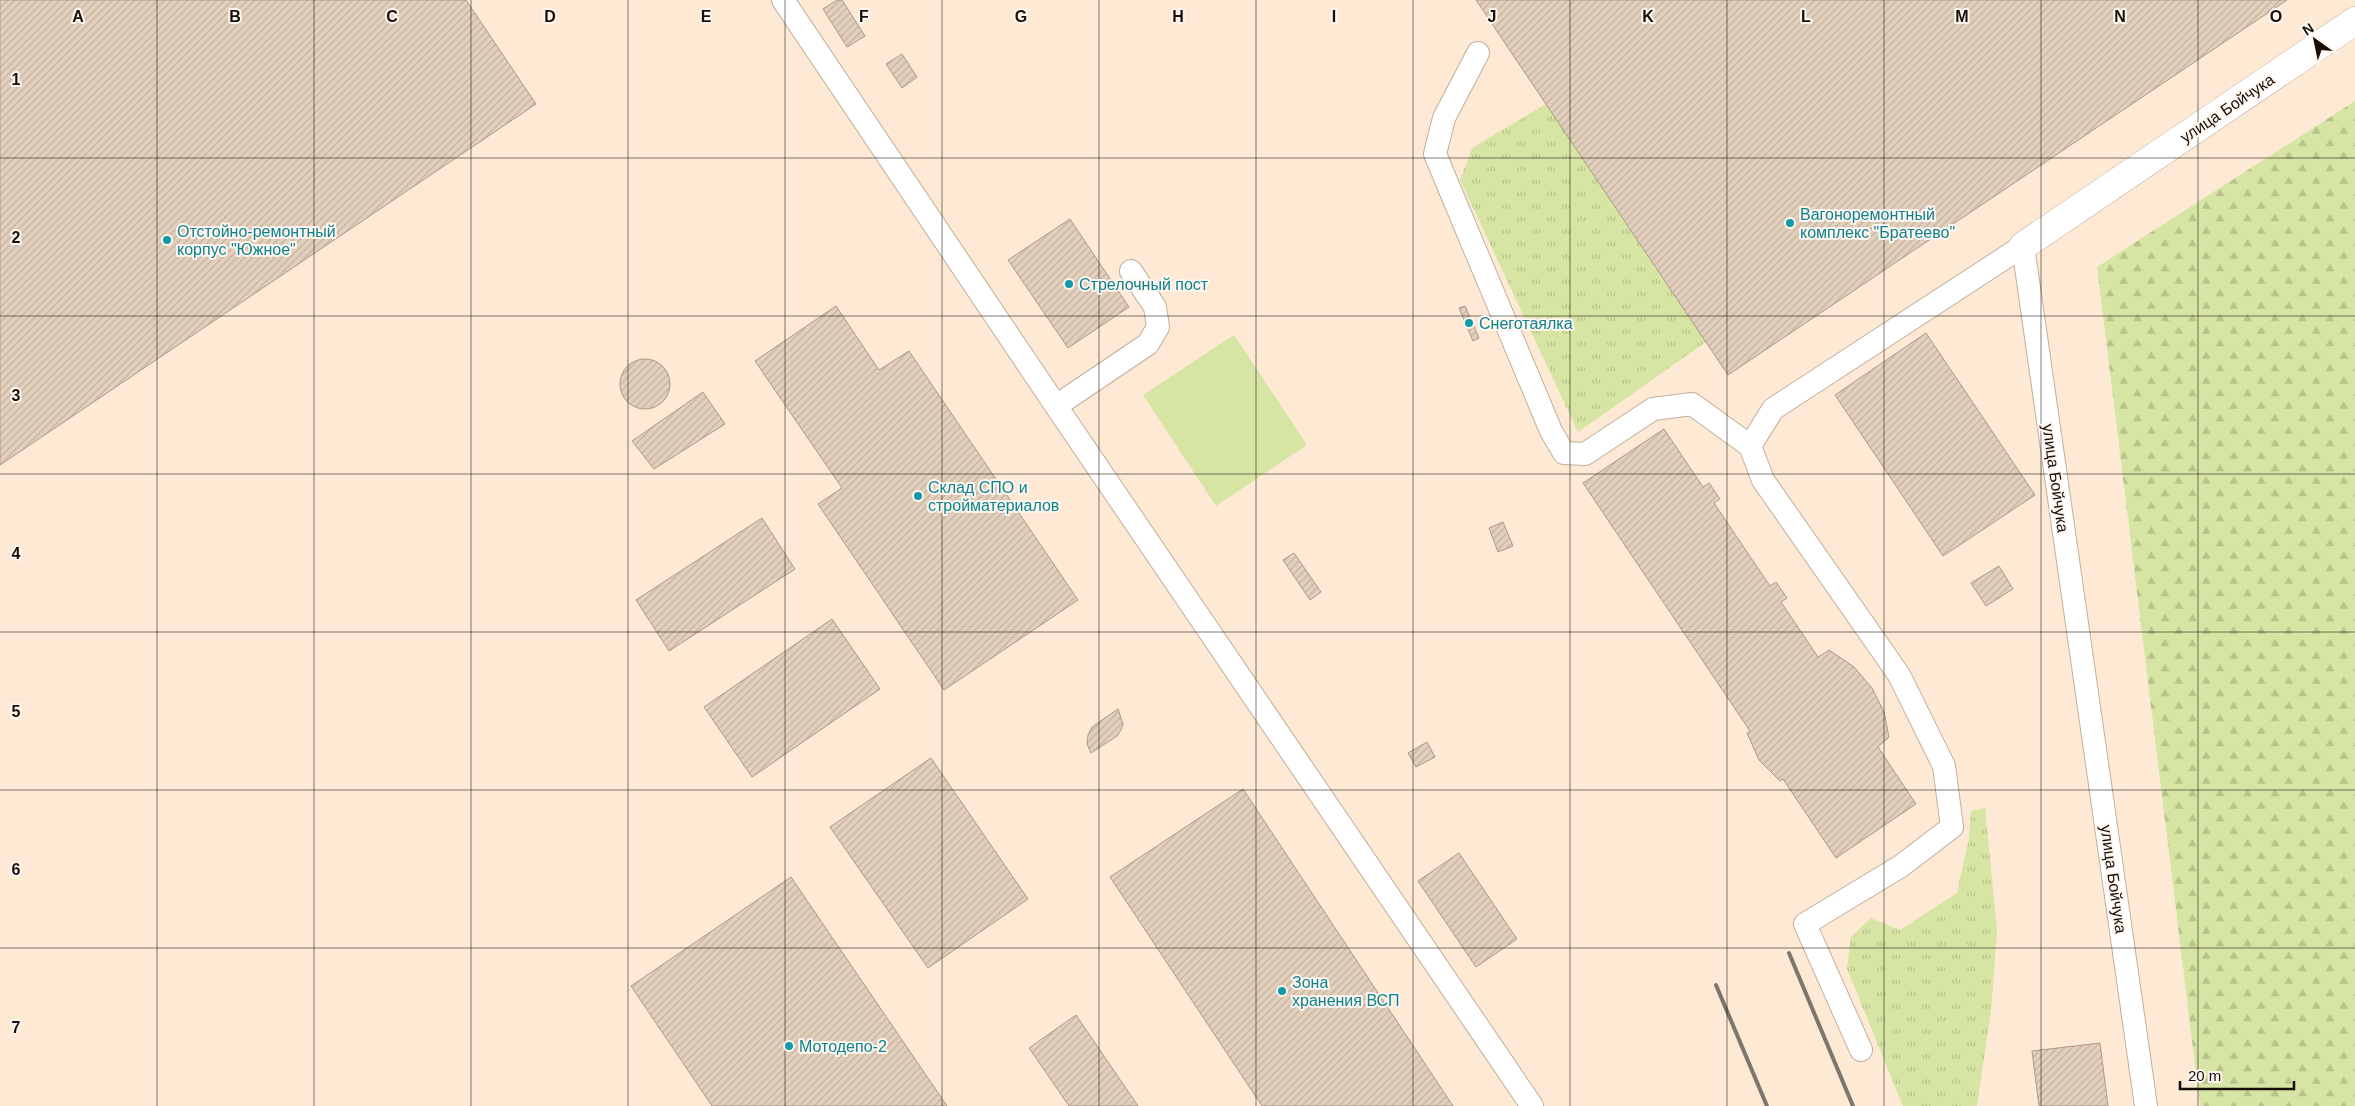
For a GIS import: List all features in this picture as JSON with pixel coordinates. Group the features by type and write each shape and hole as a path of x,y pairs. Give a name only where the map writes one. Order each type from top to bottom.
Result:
{"street":[{"name":"улица Бойчука","path":"2023,246 2355,21"}],"lane":[{"path":"783,0 1056,406 1532,1106"},
{"path":"1478,53 1444,118 1435,154 1550,431 1564,453 1585,454 1653,409 1692,404 1750,446 1763,480 1899,675 1944,766 1952,827 1900,866 1805,924 1861,1050"},
{"path":"1750,446 1773,409 2023,246"},
{"name":"улица Бойчука","path":"2023,246 2146,1106"},
{"path":"1056,406 1148,344 1158,327 1155,307 1131,271"}],"shaded area":[{"path":"0,0 2355,0 2355,101 2097,268 2200,1106 0,1106"}],"green space":[{"path":"2355,101 2355,1106 2200,1106 2097,267"},
{"path":"1546,104 1706,342 1578,432 1460,180 1472,148"},
{"path":"1234,335 1307,445 1216,506 1143,395"},
{"path":"1985,808 1997,930 1991,1011 1977,1106 1903,1106 1847,969 1851,937 1871,918 1900,930 1957,893 1969,838 1971,811"}],"building":[{"name":"Отстойно-ремонтный корпус \"Южное\"","path":"0,0 466,0 536,104 0,465"},
{"path":"837,0 842,0 865,36 847,47 823,9"},
{"name":"Вагоноремонтный комплекс \"Братеево\"","path":"1476,0 2287,0 1728,375"},
{"path":"902,54 917,77 902,88 886,64"},
{"name":"Стрелочный пост","path":"1070,219 1129,307 1068,348 1008,260"},
{"name":"Склад СПО и стройматериалов","path":"836,306 879,370 909,351 1078,600 944,690 818,504 842,488 755,361"},
{"name":"Снеготаялка","path":"1465,306 1479,338 1473,341 1459,308"},
{"path":"1926,333 2035,495 1943,556 1835,395"},
{"path":"640,359 650,359 663,366 670,379 670,389 663,402 650,409 640,409 631,405 624,398 620,389 620,379 624,370 631,363"},
{"path":"703,392 725,424 654,469 632,441"},
{"path":"1664,429 1703,487 1709,483 1720,499 1714,503 1770,586 1776,582 1787,598 1781,602 1818,657 1829,650 1854,667 1872,688 1884,712 1889,737 1878,747 1916,804 1836,858 1783,779 1780,781 1759,760 1747,733 1750,731 1583,483"},
{"path":"762,518 795,569 669,651 636,600"},
{"path":"1503,522 1513,546 1498,552 1489,528"},
{"path":"1294,553 1321,592 1310,600 1283,560"},
{"path":"1999,566 2013,589 1986,606 1971,583"},
{"path":"832,619 880,689 752,777 704,707"},
{"path":"1118,709 1123,724 1121,730 1117,736 1091,753 1087,744 1088,735 1092,727"},
{"path":"1427,742 1435,757 1416,767 1408,753"},
{"path":"931,758 1028,899 928,968 830,827"},
{"name":"Зона хранения ВСП","path":"1243,789 1453,1106 1262,1106 1110,877"},
{"path":"1459,853 1517,939 1476,967 1418,881"},
{"name":"Мотодепо-2","path":"791,877 947,1106 712,1106 631,986"},
{"path":"1076,1015 1138,1106 1069,1106 1029,1048"},
{"path":"2100,1043 2108,1106 2039,1106 2032,1051"}],"railway":[{"path":"1789,953 1853,1106"},
{"path":"1716,985 1767,1106"}],"place":[{"name":"Вагоноремонтный комплекс \"Братеево\"","path":"1790,223"},
{"name":"Отстойно-ремонтный корпус \"Южное\"","path":"167,240"},
{"name":"Стрелочный пост","path":"1069,284"},
{"name":"Снеготаялка","path":"1469,323"},
{"name":"Склад СПО и стройматериалов","path":"918,496"},
{"name":"Зона хранения ВСП","path":"1282,991"},
{"name":"Мотодепо-2","path":"789,1046"}]}
